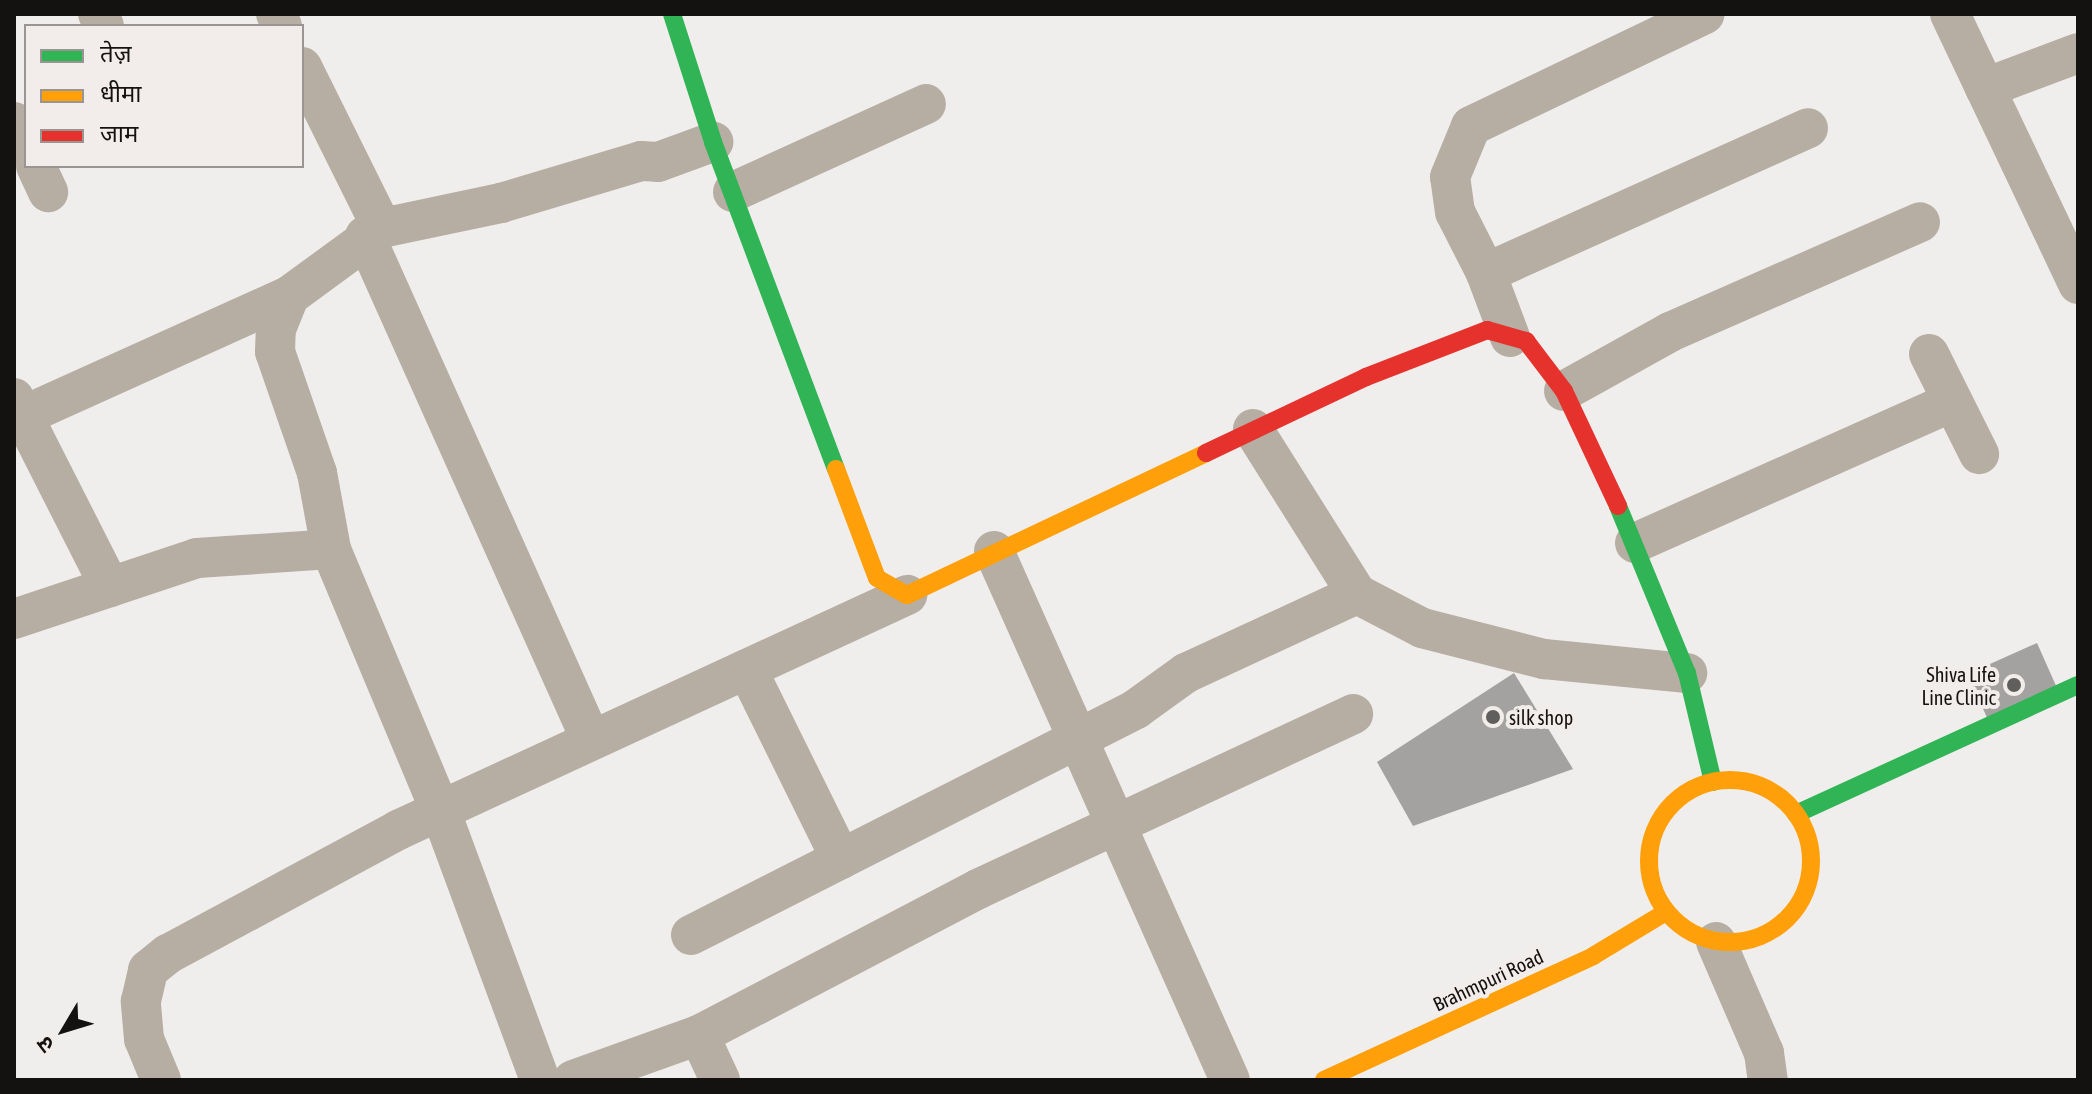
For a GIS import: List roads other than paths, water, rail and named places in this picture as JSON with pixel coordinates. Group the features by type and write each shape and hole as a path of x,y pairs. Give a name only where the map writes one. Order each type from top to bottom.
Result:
{"street":[{"path":"672,14 713,142 864,551 877,578 907,595"},
{"path":"1510,337 1486,273 1455,212 1450,177 1471,126 1705,14"},
{"path":"1950,14 2078,284"},
{"path":"1985,88 2078,53"},
{"path":"304,72 591,740"},
{"path":"733,192 926,104"},
{"path":"14,122 24,142"},
{"path":"1486,273 1808,128"},
{"path":"110,587 17,411 289,296 373,232 501,203 641,161 658,162 713,142"},
{"path":"1564,391 1670,332 1920,222"},
{"path":"289,296 276,329 275,352 317,473 331,549 440,810 540,1080"},
{"path":"147,1073 141,1001 148,970 168,954 440,810 907,595 994,551 1366,377 1487,330 1526,341 1564,391 1635,543 1687,673 1713,782"},
{"path":"1929,354 1979,454"},
{"path":"1635,543 1952,402"},
{"path":"1253,429 1357,594 1422,628 1544,659 1687,673"},
{"path":"14,619 197,558 331,549"},
{"path":"994,551 1074,739 1117,821 1230,1080"},
{"path":"691,935 1136,709 1186,673 1357,594"},
{"path":"747,669 841,859"},
{"path":"1796,814 2078,685"},
{"path":"573,1080 699,1035 845,954 1117,821 1353,714"},
{"path":"1713,782 1759,785 1796,814 1809,843 1810,875 1799,905 1777,928 1748,941 1716,942 1697,936 1666,912 1653,888 1648,861 1653,834 1667,810 1687,792 1713,782"},
{"name":"Brahmpuri Road","path":"1324,1080 1593,956 1666,912"},
{"path":"1716,942 1764,1053 1768,1080"},
{"path":"699,1035 720,1080"}],"place":[{"name":"Shiva Life Line Clinic","path":"2014,685"},
{"name":"silk shop","path":"1493,717"}]}
